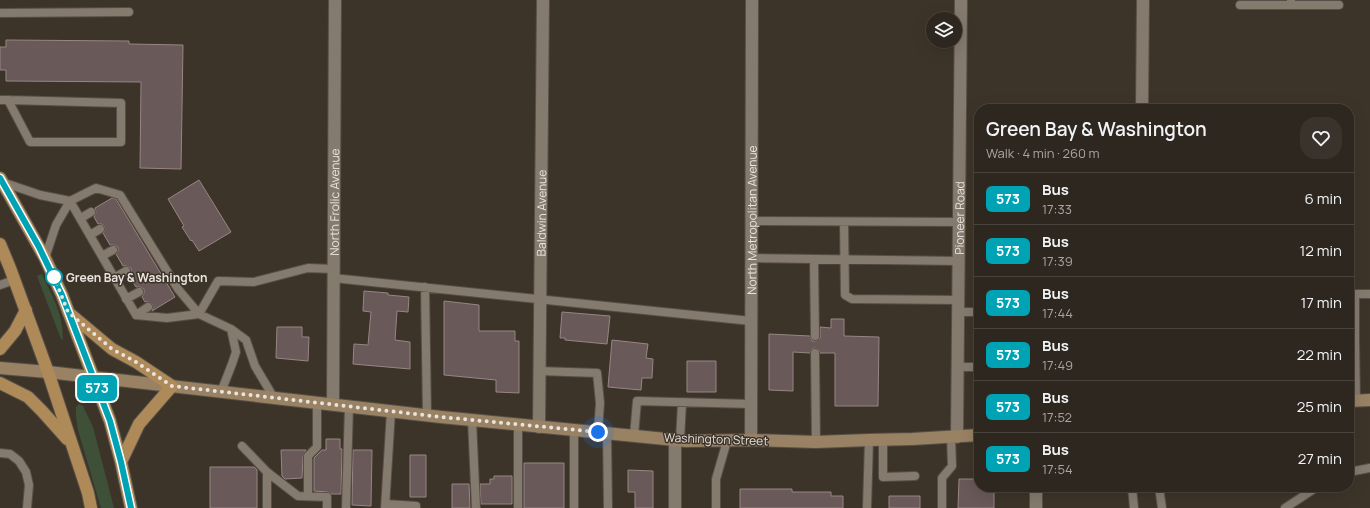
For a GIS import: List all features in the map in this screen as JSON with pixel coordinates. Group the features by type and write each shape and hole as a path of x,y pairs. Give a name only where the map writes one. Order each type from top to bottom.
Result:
{"main road":[{"path":"1,180 45,258 62,295 110,421 131,508"},
{"path":"0,244 48,372 92,508"},
{"path":"0,349 15,331 26,310"},
{"path":"68,312 112,349 136,362 172,386 139,424 121,462"},
{"name":"Washington Street","path":"0,368 93,377 427,416 678,440 816,442 974,435"},
{"path":"0,383 28,397 72,445"},
{"path":"1354,401 1370,400"}],"street":[{"name":"North Frolic Avenue","path":"333,404 335,0"},
{"name":"Baldwin Avenue","path":"539,427 543,0"},
{"name":"North Metropolitan Avenue","path":"751,440 752,0"},
{"name":"Pioneer Road","path":"954,437 958,367 961,0"},
{"path":"1142,104 1143,0"},
{"path":"675,508 678,440"},
{"path":"1036,492 1036,508"}],"lane":[{"path":"1240,5 1291,3 1339,5"},
{"path":"0,13 129,12"},
{"path":"4,100 121,103 121,142 30,142 4,100"},
{"path":"1,180 40,196 70,201"},
{"path":"45,258 56,225 70,201 96,188 118,197 175,291 199,314 231,329 246,340 255,366 274,398"},
{"path":"70,201 136,315"},
{"path":"80,218 91,212"},
{"path":"751,221 959,222"},
{"path":"844,222 845,295 852,299 958,300"},
{"path":"90,235 100,228"},
{"path":"102,256 114,250"},
{"path":"751,258 958,261"},
{"path":"814,260 815,336"},
{"path":"199,314 218,281 254,282 308,268 425,287 751,321"},
{"path":"114,278 126,271"},
{"path":"0,285 14,280"},
{"path":"425,287 427,416"},
{"path":"126,299 139,292"},
{"path":"1354,317 1356,294 1370,294"},
{"path":"136,315 148,308"},
{"path":"958,312 974,312"},
{"path":"136,315 167,318 199,314"},
{"path":"221,392 236,352 231,329"},
{"path":"815,353 816,442"},
{"path":"958,367 974,367"},
{"path":"539,371 597,373 608,508"},
{"path":"634,436 637,401 751,404"},
{"path":"308,496 308,456 317,448 317,403"},
{"path":"678,440 682,403"},
{"path":"346,508 349,406"},
{"path":"391,411 385,506 416,506 416,508"},
{"path":"472,420 476,508"},
{"path":"518,425 518,508"},
{"path":"574,430 574,508"},
{"path":"942,508 942,478 952,466 954,437"},
{"path":"867,508 869,440"},
{"path":"883,440 883,477 915,476"},
{"path":"716,508 716,479 727,441"},
{"path":"242,446 267,472 298,496 326,497 327,508"},
{"path":"0,453 10,454 19,461 26,472 29,485 27,508"},
{"path":"1354,471 1370,468"},
{"path":"267,472 267,508"},
{"path":"1132,492 1134,508"},
{"path":"1160,492 1162,508"},
{"path":"1285,508 1309,492"},
{"path":"86,508 88,493"}],"green space":[{"path":"42,274 59,314 63,330 63,340 61,339 37,276"},
{"path":"79,404 83,406 93,427 114,508 101,508 78,430 76,407"}],"building":[{"path":"6,40 129,41 129,44 183,45 181,169 140,168 141,82 6,81 6,70 0,70 0,47 6,47"},
{"path":"199,180 231,232 199,251 182,227 184,226 168,199"},
{"path":"112,198 116,199 175,297 152,311 152,304 145,302 142,297 144,289 136,287 129,276 131,268 123,266 116,254 118,247 110,245 103,233 105,229 104,226 102,224 98,224 94,217 96,212 95,208"},
{"path":"364,291 409,297 408,312 397,311 395,340 410,342 410,369 353,364 354,344 368,345 371,312 363,311"},
{"path":"444,301 479,305 479,331 515,331 515,341 519,341 519,393 496,392 496,380 444,375"},
{"path":"562,312 610,316 607,344 565,340 565,338 560,338"},
{"path":"831,319 844,319 844,336 879,337 878,406 835,406 835,353 820,353 819,350 815,348 812,349 810,353 793,352 793,391 769,390 769,334 810,336 812,341 815,341 820,338 820,327 831,328"},
{"path":"277,327 302,327 302,337 309,337 308,361 276,358"},
{"path":"612,340 648,344 646,358 653,359 652,378 642,378 641,390 608,387"},
{"path":"687,361 716,361 716,392 687,392"},
{"path":"326,439 340,439 340,449 342,449 341,494 314,491 314,458 322,450 326,450"},
{"path":"281,450 306,450 303,456 302,478 285,479 282,476"},
{"path":"353,450 372,450 371,506 352,505"},
{"path":"410,455 426,455 426,497 410,497"},
{"path":"524,463 564,463 564,508 524,508"},
{"path":"210,467 254,467 257,470 257,508 210,508"},
{"path":"628,470 653,471 653,508 635,508 635,492 628,492"},
{"path":"494,476 512,476 512,504 481,504 480,484 490,484 490,479 494,479"},
{"path":"959,479 974,479 974,492 994,492 994,508 958,508"},
{"path":"452,484 469,484 470,508 452,508"},
{"path":"740,489 792,489 792,492 831,492 831,496 843,496 843,508 740,508"},
{"path":"889,496 920,496 920,508 889,508"}],"bus line":[{"name":"573","path":"0,178 28,225 62,295 110,421 131,508"}],"place":[{"name":"Green Bay & Washington","path":"54,277"}],"route":[{"path":"54,277 68,312 112,349 136,362 172,386 441,417 598,432"}]}
